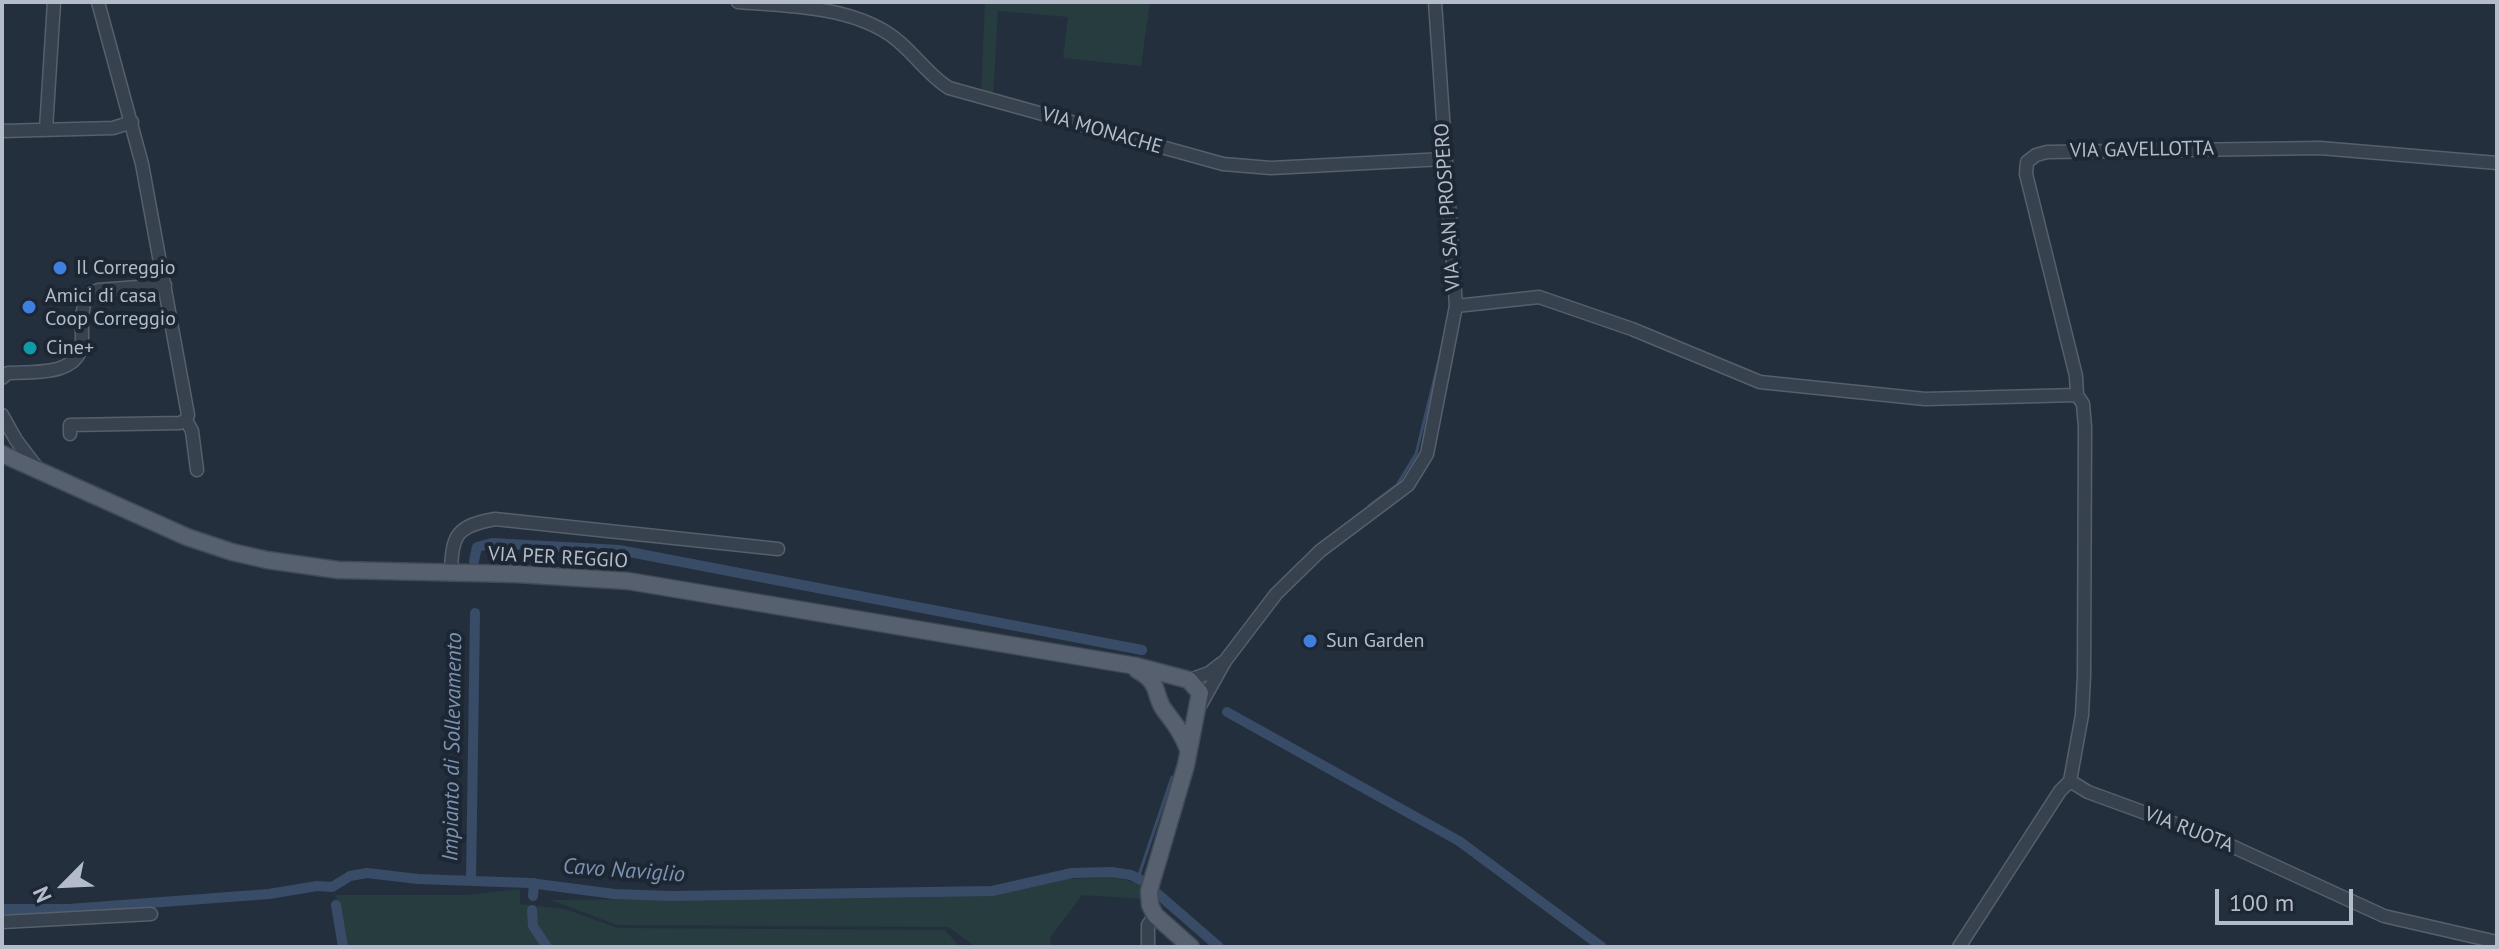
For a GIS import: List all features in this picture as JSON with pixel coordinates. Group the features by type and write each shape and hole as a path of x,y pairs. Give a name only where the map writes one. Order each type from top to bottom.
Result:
{"main road":[{"name":"VIA PER REGGIO","path":"4,455 187,537 242,554 323,569 554,575 628,581 1126,665 1184,679"},
{"path":"1126,665 1142,673 1160,696 1162,707 1181,730 1188,750"},
{"path":"1160,696 1169,681 1184,679 1198,688 1198,708 1186,765 1152,877 1152,908 1191,947"},
{"path":"1170,715 1181,718 1198,708"}],"street":[{"path":"46,129 54,2"},
{"path":"70,434 70,425 180,423 188,415 132,122 98,2"},
{"name":"VIA MONACHE","path":"738,2 788,4 824,11 879,28 902,43 936,80 965,94 1223,164 1271,168 1444,159"},
{"name":"VIA SAN PROSPERO","path":"1198,708 1225,661 1276,594 1320,551 1408,485 1427,454 1456,306 1435,2"},
{"path":"2,131 113,128 132,122"},
{"name":"VIA GAVELLOTTA","path":"2070,781 2082,715 2084,676 2085,427 2083,404 2077,395 2076,376 2026,174 2027,162 2036,155 2053,152 2320,148 2497,163"},
{"path":"2,378 8,373 66,368 79,358 83,347 82,307 87,295 98,290 165,285"},
{"path":"1456,306 1539,297 1632,329 1760,382 1925,399 2077,395"},
{"path":"186,420 192,431 197,470"},
{"path":"4,455 5,421"},
{"path":"5,421 38,469"},
{"path":"451,573 451,546 459,534 477,523 495,519 778,549"},
{"name":"VIA SAN PROSPERO","path":"1184,679 1209,673 1225,661"},
{"path":"1959,947 2060,791 2070,781"},
{"name":"VIA RUOTA","path":"2070,781 2088,792 2224,842 2384,916 2497,942"},
{"path":"1148,947 1147,928 1152,908"},
{"path":"2,922 151,914"}],"green space":[{"path":"985,2 1150,2 1141,66 1063,58 1068,17 998,11 993,99 981,96"},
{"path":"1114,877 1140,884 1141,899 1082,895 1050,938 1051,947 976,947 948,927 617,925 551,900 993,895 1068,879"},
{"path":"520,889 520,904 565,909 618,928 945,930 960,947 345,947 336,895 467,895"}],"waterway":[{"path":"1439,178 1448,274"},
{"path":"1369,506 1397,485 1416,454 1442,348"},
{"path":"474,561 477,547 492,543 619,550 1142,650"},
{"name":"Impianto di Sollevamento","path":"471,881 475,613"},
{"path":"1227,712 1459,841 1602,947"},
{"path":"1138,878 1172,777"},
{"name":"Cavo Naviglio","path":"2,909 69,909 269,894 317,886 332,887 350,876 367,873 671,896 992,891 1072,873 1112,872 1131,875 1143,881 1219,947"},
{"path":"533,896 534,883"},
{"path":"336,905 343,947"},
{"path":"532,910 533,926 547,947"}],"place":[{"name":"Il Correggio","path":"60,268"},
{"name":"Amici di casa Coop Correggio","path":"29,307"},
{"name":"Cine+","path":"30,348"},
{"name":"Sun Garden","path":"1310,641"}]}
